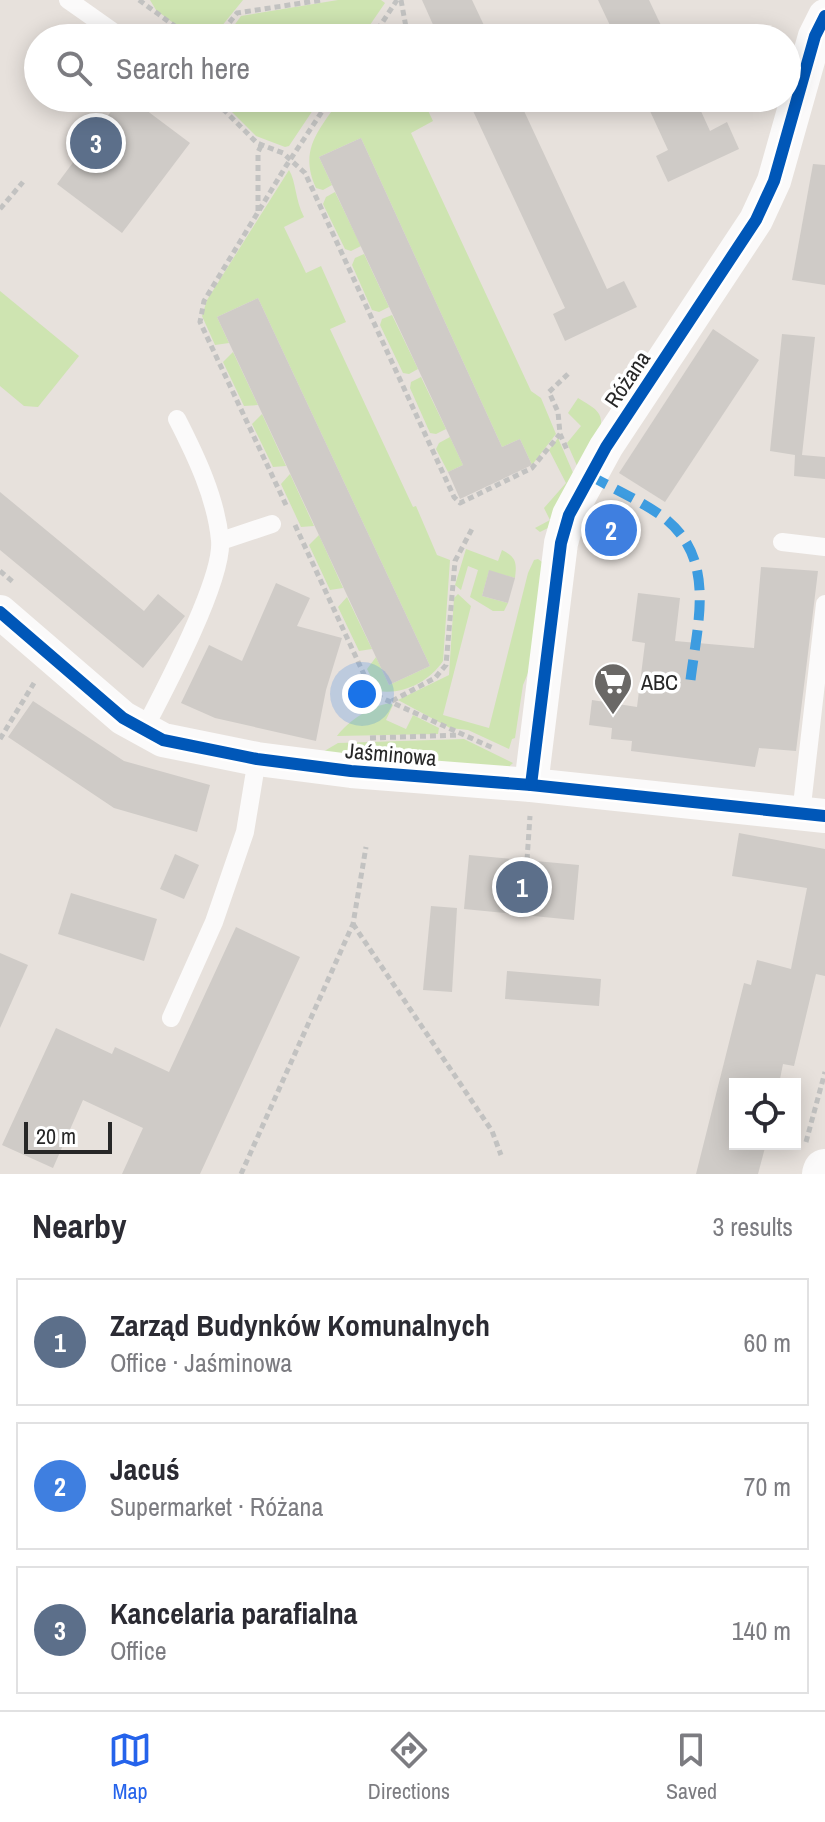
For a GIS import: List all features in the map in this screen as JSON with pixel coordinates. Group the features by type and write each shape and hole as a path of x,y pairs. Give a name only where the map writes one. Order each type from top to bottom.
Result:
{"street":[{"name":"Różana","path":"801,86 815,36 825,16"},
{"name":"Różana","path":"531,794 561,543 569,515 589,475 756,220 774,181 794,112"},
{"name":"Jaśminowa","path":"12,602 123,718 143,731 186,747 531,794 813,815"}],"lane":[{"path":"68,0 102,24"},
{"path":"143,731 215,578 221,541 211,500 177,419"},
{"path":"221,541 272,524"},
{"path":"782,542 825,547"},
{"path":"813,815 825,604"},
{"path":"171,1018 214,922 245,832 257,759"}],"path":[{"path":"139,0 173,24"},
{"path":"228,24 237,13 322,0"},
{"path":"382,24 399,0"},
{"path":"399,0 405,24"},
{"path":"226,112 262,144 291,158 305,173 454,497 460,503 532,468 560,434"},
{"path":"322,112 204,301 200,322 373,694 502,752"},
{"path":"258,213 258,152 262,144"},
{"path":"0,209 23,182"},
{"path":"568,374 549,392 558,412 560,434 576,470 589,475"},
{"path":"392,701 435,678 446,665 455,561 473,527"},
{"path":"0,571 12,602"},
{"path":"0,739 36,680"},
{"path":"368,738 461,735"},
{"path":"527,860 531,794"},
{"path":"241,1174 353,924 366,847"},
{"path":"353,924 492,1131 501,1155"},
{"path":"818,1163 825,1072"}],"green space":[{"path":"150,0 243,0 223,24 175,24 156,10"},
{"path":"338,0 381,0 385,3 371,24 235,24 241,16"},
{"path":"232,112 312,112 289,146 256,136"},
{"path":"331,112 429,112 433,121 411,133 531,391 541,398 556,434 532,465 520,439 502,447 361,138 319,157 332,185 323,190 316,188 309,162 319,130"},
{"path":"289,170 304,217 284,227 306,273 321,266 346,322 330,329 437,555 450,560 443,661 423,681 397,691 378,691 367,669 376,657 389,685 430,666 258,298 217,317 229,343 215,345 202,316 207,300"},
{"path":"335,192 361,246 351,251 345,249 323,204 326,197"},
{"path":"364,254 389,307 379,312 372,310 352,265 355,258"},
{"path":"0,291 79,356 38,407 24,406 0,386"},
{"path":"392,315 418,369 409,374 403,373 380,325 382,319"},
{"path":"233,352 258,405 244,406 223,362"},
{"path":"421,377 446,429 436,434 430,433 410,388 411,382"},
{"path":"578,398 599,414 601,427 578,468 567,443 581,426 568,413"},
{"path":"262,414 286,466 273,467 252,424"},
{"path":"450,437 463,465 448,472 436,449 439,443"},
{"path":"558,438 574,475 552,526 540,532 535,528 550,520 544,508 566,483 549,450"},
{"path":"290,474 314,526 301,527 281,484"},
{"path":"319,535 343,588 330,590 309,545"},
{"path":"466,549 498,561 502,550 513,558 515,578 489,571 482,596 508,603 504,611 493,611 470,597 478,570 468,566 461,590 455,585"},
{"path":"534,560 542,562 533,661 523,685 515,738 509,749 468,730 450,728 398,700 449,675 454,598 458,594 471,606 443,715 489,728 528,573"},
{"path":"347,597 372,649 359,651 338,607"},
{"path":"390,703 393,705 386,720 406,729 413,715 439,728 438,734 337,736 360,715"},
{"path":"464,739 513,763 504,771 321,753 338,743"}],"building":[{"path":"422,0 472,0 483,24 433,24"},
{"path":"598,0 649,0 660,24 609,24"},
{"path":"111,112 149,112 190,143 122,233 57,184"},
{"path":"474,112 525,112 607,289 624,281 637,307 565,341 553,314 565,308"},
{"path":"650,112 701,112 710,131 727,122 739,149 668,182 656,156 668,150"},
{"path":"361,138 502,447 520,439 532,465 460,499 448,472 463,465 319,157"},
{"path":"813,164 825,165 825,285 792,280"},
{"path":"258,298 430,666 389,685 217,317"},
{"path":"713,329 759,360 665,502 619,473"},
{"path":"782,334 815,337 802,455 825,457 825,479 794,476 795,455 770,451"},
{"path":"0,492 144,611 158,594 185,616 143,668 0,550"},
{"path":"761,567 818,571 796,751 759,748 755,767 631,751 632,741 611,739 612,728 589,725 592,700 637,707 645,643 632,641 638,593 680,598 675,641 754,648"},
{"path":"489,570 515,578 508,603 482,596"},
{"path":"276,583 310,598 297,626 342,638 326,690 316,741 215,718 181,703 209,645 242,661"},
{"path":"33,701 124,761 210,785 197,832 114,808 8,737"},
{"path":"739,833 825,849 825,976 816,974 794,1066 783,1064 780,1078 729,1078 729,1150 764,1150 758,1174 696,1174 744,983 751,985 757,960 791,969 807,888 732,876"},
{"path":"175,854 199,865 184,899 160,889"},
{"path":"469,855 579,865 574,920 464,909"},
{"path":"71,893 157,919 144,961 58,934"},
{"path":"431,906 457,908 452,992 423,990"},
{"path":"236,927 300,957 200,1174 122,1174 143,1128 83,1100 53,1168 2,1145 56,1028 112,1054 115,1047 169,1072"},
{"path":"0,953 28,965 0,1028"},
{"path":"507,971 601,979 599,1006 505,999"}],"marked path":[{"path":"589,475 659,514 678,531 690,550 700,592 690,684"}],"cycle path":[{"path":"801,86 815,36 825,16"},
{"path":"531,785 561,543 569,515 606,447 756,220 774,181 794,112"},
{"path":"0,612 123,718 163,740 257,759 351,771 531,785 825,816"}],"place":[{"name":"Kancelaria parafialna","path":"96,143"},
{"name":"Jacuś","path":"611,530"},
{"name":"ABC","path":"613,716"},
{"name":"Zarząd Budynków Komunalnych","path":"522,887"}]}
